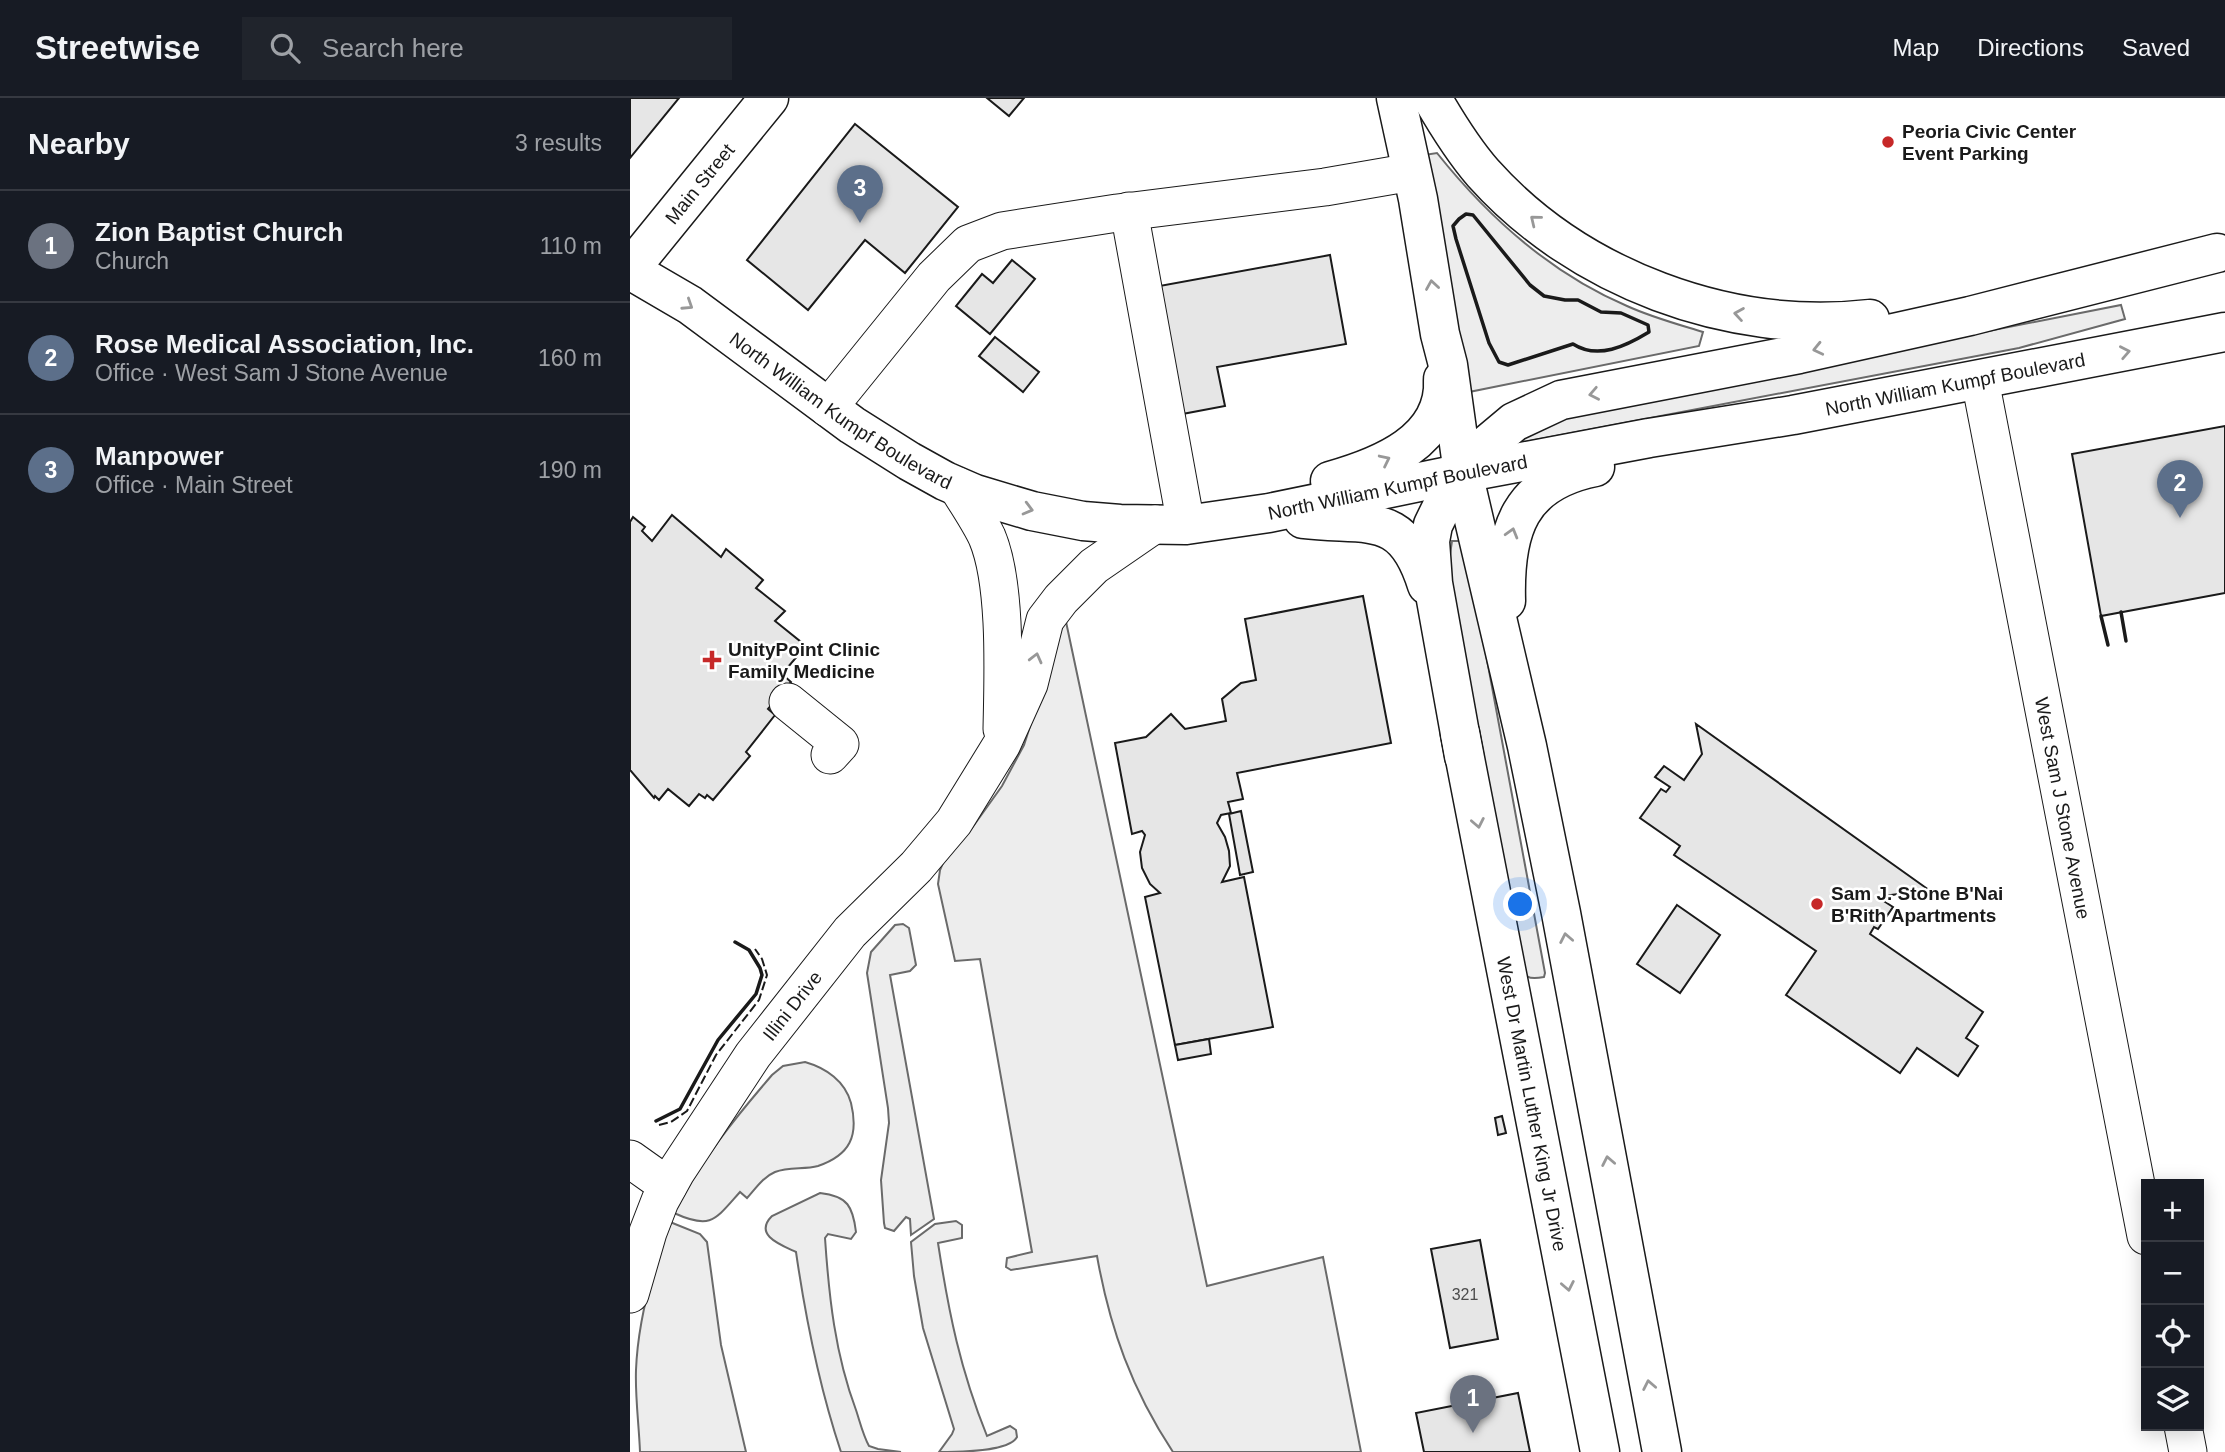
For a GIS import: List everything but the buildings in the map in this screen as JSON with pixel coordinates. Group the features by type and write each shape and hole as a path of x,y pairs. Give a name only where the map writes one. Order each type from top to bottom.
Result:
{"main road":[{"name":"Main Street","path":"630,269 769,98"},
{"path":"1396,98 1448,365 1463,473 1527,746 1561,913 1662,1452"},
{"path":"1432,98 1453,133 1483,173 1560,240 1589,259 1632,279 1700,305 1730,313 1822,322 1889,316 1983,302 2221,252"},
{"path":"1464,756 1429,549 1433,525 1453,484 1477,453 1514,422 1561,400 1799,354 1970,316 2221,252"},
{"name":"North William Kumpf Boulevard","path":"630,269 690,305 828,408 909,461 957,486 1001,502 1055,516 1120,524 1269,513 1463,473 1649,438 1793,415 2225,332"},
{"path":"1175,521 1338,479 1365,470 1408,448 1425,434 1441,406 1444,392 1440,334"},
{"path":"1527,746 1512,657 1505,580 1511,534 1524,505 1539,490 1577,472 1699,446 1793,415"},
{"path":"1269,513 1317,521 1377,524 1409,544 1430,598 1464,756"},
{"name":"West Dr Martin Luther King Jr Drive","path":"1464,756 1600,1452"}],"street":[{"path":"828,408 934,277 968,244 1002,231 1129,211 1325,187 1412,172"},
{"path":"1129,211 1175,521"},
{"name":"West Sam J Stone Avenue","path":"1980,380 2141,1210"},
{"path":"957,486 987,537 999,593 1003,659 1002,744"},
{"name":"Illini Drive","path":"630,1294 648,1232 668,1186 752,1055 850,932 916,867 954,822 1002,744 1029,684 1045,620 1061,599 1094,566 1175,521"},
{"path":"789,702 840,744 830,755"},
{"path":"630,1159 668,1186"},
{"path":"2184,1431 2188,1452"}],"shaded area":[{"path":"1437,153 1499,221 1546,260 1599,293 1627,306 1703,332 1699,346 1469,392 1424,155"},
{"path":"2121,305 2125,319 2019,348 1513,444 1556,416"},
{"path":"1452,541 1465,541 1544,977 1526,976 1517,959 1448,568"},
{"path":"1065,617 1207,1286 1323,1257 1361,1452 1173,1452 1158,1429 1124,1358 1097,1256 1011,1270 1006,1267 1007,1258 1032,1252 980,959 955,961 938,884 943,863 1002,786 1024,745"},
{"path":"903,924 909,928 916,965 910,971 890,975 934,1219 911,1235 910,1219 906,1217 894,1231 885,1228 884,1223 881,1180 889,1123 888,1108 867,973 871,952 895,925"},
{"path":"805,1062 834,1077 848,1095 854,1125 853,1135 845,1150 818,1166 780,1170 771,1174 747,1198 740,1192 712,1219 696,1221 674,1213 719,1141 772,1075 783,1066"},
{"path":"820,1193 843,1200 851,1209 855,1223 856,1232 851,1239 828,1234 825,1238 834,1325 849,1389 869,1446 901,1452 841,1452 814,1353 796,1252 767,1234 767,1223 772,1216"},
{"path":"956,1221 962,1225 962,1238 938,1243 951,1318 963,1364 987,1436 1010,1426 1016,1430 1017,1437 1004,1446 994,1448 939,1452 954,1429 923,1328 911,1242 935,1224"},
{"path":"670,1222 700,1234 707,1242 721,1345 746,1452 640,1452 637,1351 652,1276"}],"fence":[{"path":"659,1125 671,1122 687,1111 716,1055 759,1000 767,975 762,959 755,949"}],"wall":[{"path":"1466,214 1473,215 1530,285 1544,296 1578,300 1601,312 1621,313 1648,325 1649,332 1612,349 1592,351 1573,344 1508,365 1499,362 1489,343 1453,226 1466,214"},
{"path":"2121,612 2126,641"},
{"path":"2101,616 2108,645"},
{"path":"656,1121 680,1109 718,1040 756,994 762,975 760,968 749,950 735,942"}],"place":[{"name":"Peoria Civic Center Event Parking","path":"1888,142"},
{"name":"Manpower","path":"860,223"},
{"name":"Rose Medical Association, Inc.","path":"2180,518"},
{"name":"UnityPoint Clinic Family Medicine","path":"712,660"},
{"name":"Sam J. Stone B'Nai B'Rith Apartments","path":"1817,904"},
{"name":"Zion Baptist Church","path":"1473,1433"}]}
